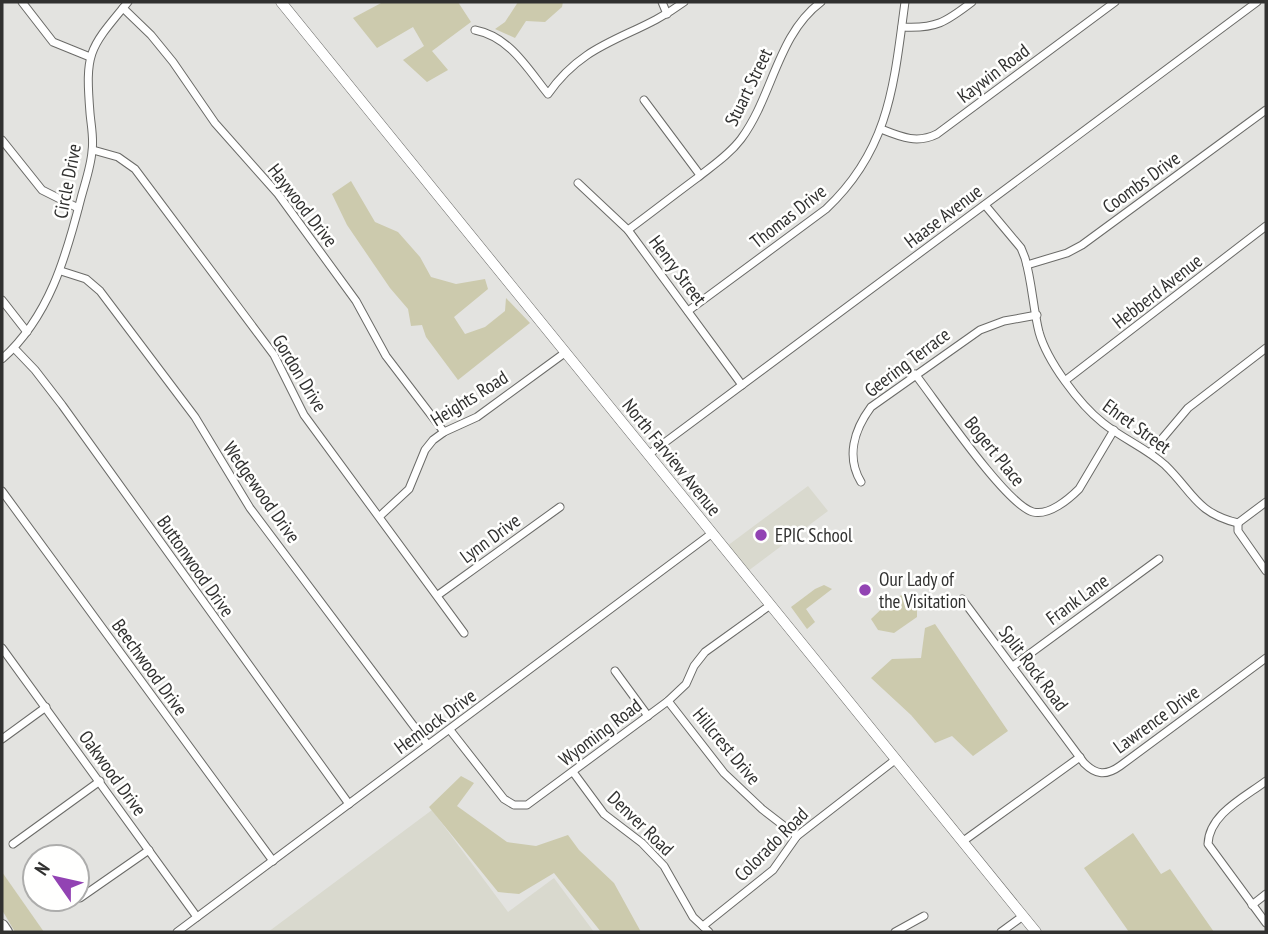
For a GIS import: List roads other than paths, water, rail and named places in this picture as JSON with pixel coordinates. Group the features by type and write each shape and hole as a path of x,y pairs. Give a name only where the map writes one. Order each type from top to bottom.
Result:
{"highway":[{"path":"2,926 6,932"}],"street":[{"path":"22,2 53,42 90,57"},
{"path":"662,2 667,13"},
{"path":"475,30 494,35 509,46 548,94 567,70 591,51 684,2"},
{"name":"Stuart Street","path":"628,230 721,160 740,141 763,103 790,38 812,9 821,2"},
{"name":"Thomas Drive","path":"688,311 826,209 862,169 881,129 890,100 905,2"},
{"path":"902,27 939,25 972,2"},
{"name":"Kaywin Road","path":"881,129 912,140 937,134 1115,2"},
{"name":"Haase Avenue","path":"648,455 1257,2"},
{"name":"North Farview Avenue","path":"284,3 769,606 1036,932"},
{"name":"Circle Drive","path":"2,359 27,332 53,290 61,271 93,150 87,77 90,57 98,38 125,5"},
{"name":"Haywood Drive","path":"125,5 173,62 215,123 278,194 356,301 386,356 444,432"},
{"path":"644,100 701,175"},
{"name":"Coombs Drive","path":"1027,265 1060,256 1082,245 1266,110"},
{"path":"2,140 42,190 78,208"},
{"name":"Gordon Drive","path":"93,150 118,157 135,169 274,355 304,415 439,595 464,633"},
{"name":"Henry Street","path":"578,183 628,230 743,385"},
{"name":"Ehret Street","path":"985,205 1020,248 1027,265 1046,351 1090,411 1150,453 1206,510 1219,518 1238,523"},
{"name":"Hebberd Avenue","path":"1066,380 1266,226"},
{"name":"Wedgewood Drive","path":"61,271 86,279 100,291 195,417 250,508 428,745"},
{"path":"2,300 27,332"},
{"name":"Geering Terrace","path":"861,482 852,457 859,425 879,400 979,330 1004,321 1037,315"},
{"name":"Buttonwood Drive","path":"14,348 62,405 349,804"},
{"path":"1150,453 1188,408 1266,348"},
{"name":"Heights Road","path":"380,516 409,489 425,450 433,440 477,417 566,352"},
{"name":"Bogert Place","path":"915,374 1005,492 1034,512 1047,511 1079,489 1114,430"},
{"name":"Beechwood Drive","path":"2,491 273,861"},
{"path":"1266,502 1238,523 1238,531 1266,571"},
{"name":"Lynn Drive","path":"439,595 560,507"},
{"name":"Hemlock Drive","path":"177,932 711,534"},
{"name":"Frank Lane","path":"1013,666 1159,559"},
{"name":"Split Rock Road","path":"962,599 1080,757"},
{"name":"Wyoming Road","path":"450,730 504,799 514,805 533,802 668,701 686,684 694,666 705,653 769,606"},
{"name":"Oakwood Drive","path":"2,648 197,917"},
{"name":"Lawrence Drive","path":"1080,757 1094,772 1100,774 1112,771 1266,658"},
{"path":"615,671 648,716"},
{"name":"Hillcrest Drive","path":"668,701 724,773 762,809 797,836"},
{"path":"2,739 46,708"},
{"path":"962,842 1080,757"},
{"name":"Colorado Road","path":"703,926 774,870 797,836 895,760"},
{"name":"Denver Road","path":"573,772 604,814 642,843 664,866 686,905 709,932"},
{"path":"13,844 100,781"},
{"path":"1266,781 1213,824 1208,844 1266,923"},
{"path":"91,890 149,850"},
{"path":"1252,905 1266,894"},
{"path":"895,932 924,916"},
{"path":"1001,932 1023,916"}],"place":[{"name":"EPIC School","path":"761,535"},
{"name":"Our Lady of the Visitation","path":"865,590"}]}
